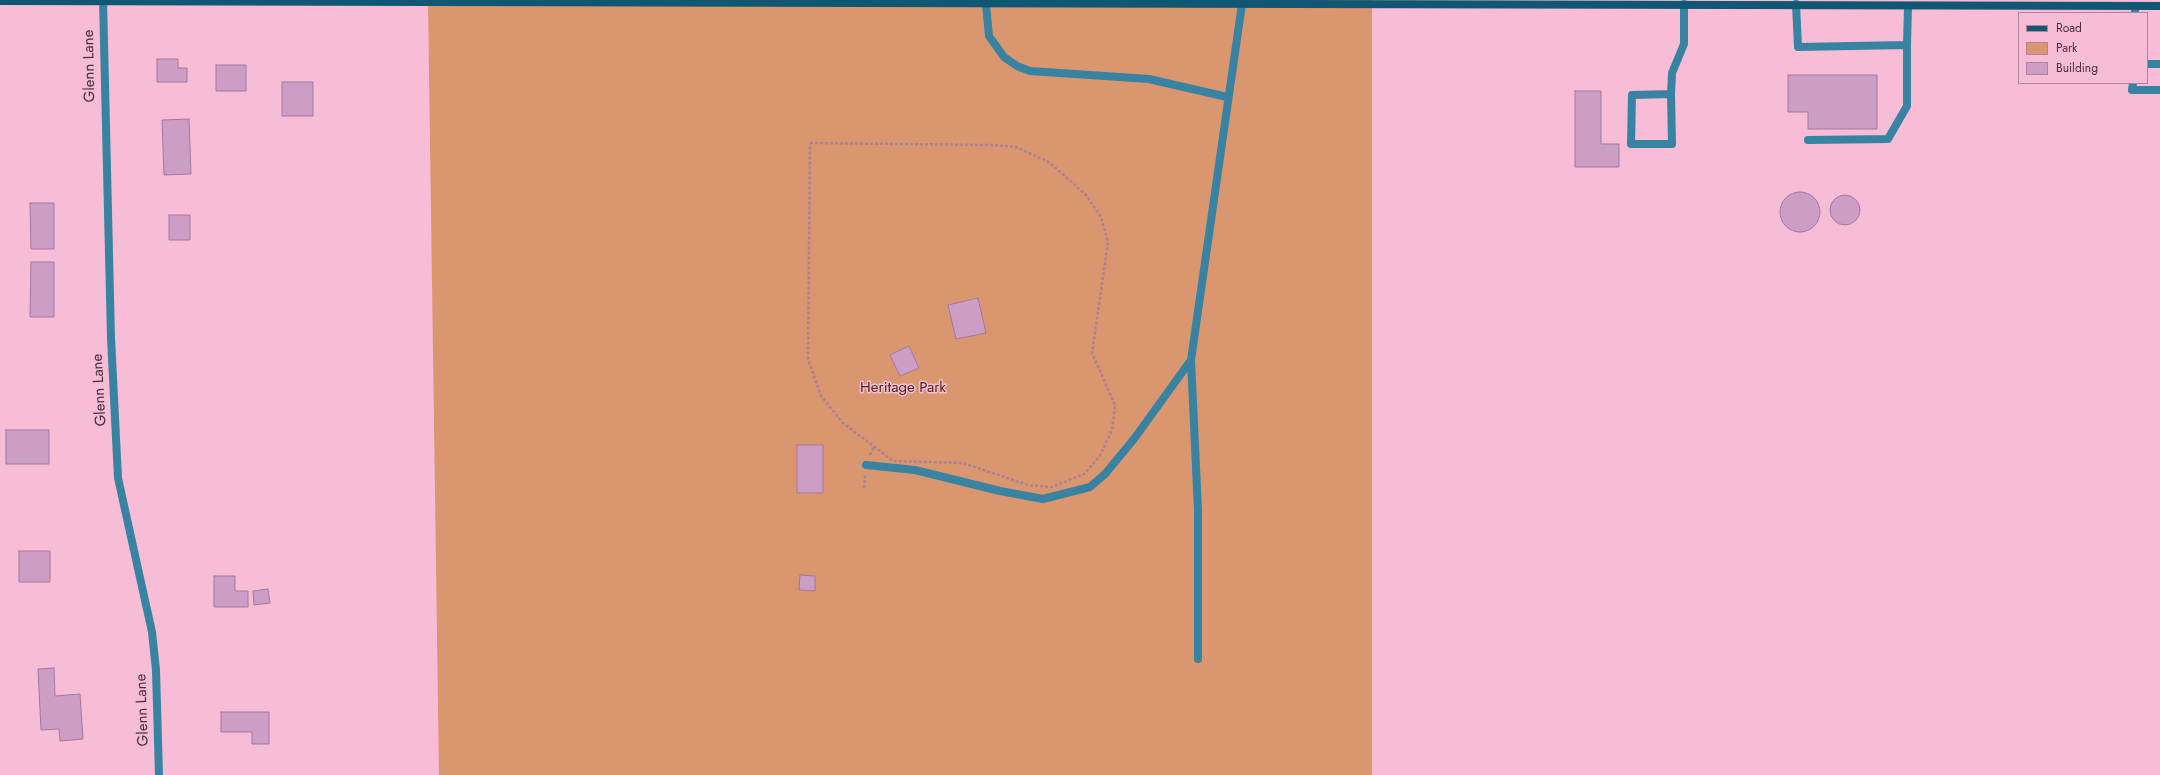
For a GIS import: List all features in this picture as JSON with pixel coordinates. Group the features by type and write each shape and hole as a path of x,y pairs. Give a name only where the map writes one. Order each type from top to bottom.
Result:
{"main road":[{"path":"0,1 381,0 986,4 1127,2 1242,4 1642,2 1684,4 1796,4 2135,10 2160,6"}],"street":[{"name":"Glenn Lane","path":"103,1 111,338 118,478 152,632 156,670 159,775"},
{"path":"986,4 989,36 1004,56 1024,68 1045,72 1149,79 1227,97"},
{"path":"1198,659 1198,510 1191,360 1227,97 1242,4"},
{"path":"1671,94 1632,95 1631,144 1672,144 1672,73 1684,44 1684,4"},
{"path":"1796,4 1798,47 1907,45"},
{"path":"1808,140 1888,139 1907,106 1908,6"},
{"path":"2148,64 2160,64"},
{"path":"2132,84 2132,90 2160,90"},
{"path":"866,465 915,470 1000,491 1043,499 1090,487 1104,474 1134,439 1191,360"}],"path":[{"path":"810,143 991,145 1016,147 1049,162 1086,196 1100,217 1108,242 1092,353 1115,405 1112,430 1100,456 1084,474 1052,487 1028,485 963,463 893,461 843,423 821,396 808,359 810,143"}],"green space":[{"name":"Heritage Park","path":"428,0 1372,0 1372,775 439,775"}],"building":[{"path":"157,59 178,59 178,68 187,68 187,82 157,82"},
{"path":"216,65 246,65 246,91 216,91"},
{"path":"1788,75 1877,75 1877,129 1808,129 1808,112 1788,112"},
{"path":"282,82 313,82 313,116 282,116"},
{"path":"1575,91 1601,91 1601,144 1619,144 1619,167 1575,167"},
{"path":"189,119 191,174 164,175 162,120"},
{"path":"1796,192 1804,192 1811,195 1817,201 1820,212 1817,223 1811,229 1804,232 1796,232 1789,229 1783,223 1780,216 1780,208 1783,201 1789,195"},
{"path":"1845,195 1851,196 1859,204 1859,216 1851,224 1845,225 1839,224 1831,216 1830,210 1831,204 1839,196"},
{"path":"30,203 54,203 54,249 31,249"},
{"path":"169,215 190,215 190,240 169,240"},
{"path":"31,262 54,262 54,317 30,317"},
{"path":"978,298 986,333 956,339 948,305"},
{"path":"909,346 919,368 900,376 890,355"},
{"path":"6,430 49,430 49,464 6,464"},
{"path":"797,445 823,445 823,493 797,493"},
{"path":"19,551 50,551 50,582 19,582"},
{"path":"800,575 815,576 815,591 799,590"},
{"path":"214,576 235,576 235,591 248,591 248,607 214,607"},
{"path":"268,589 270,603 254,605 253,591"},
{"path":"54,668 55,696 80,694 83,739 60,741 59,729 41,730 38,669"},
{"path":"221,712 269,712 269,744 252,744 252,732 221,732"}]}
